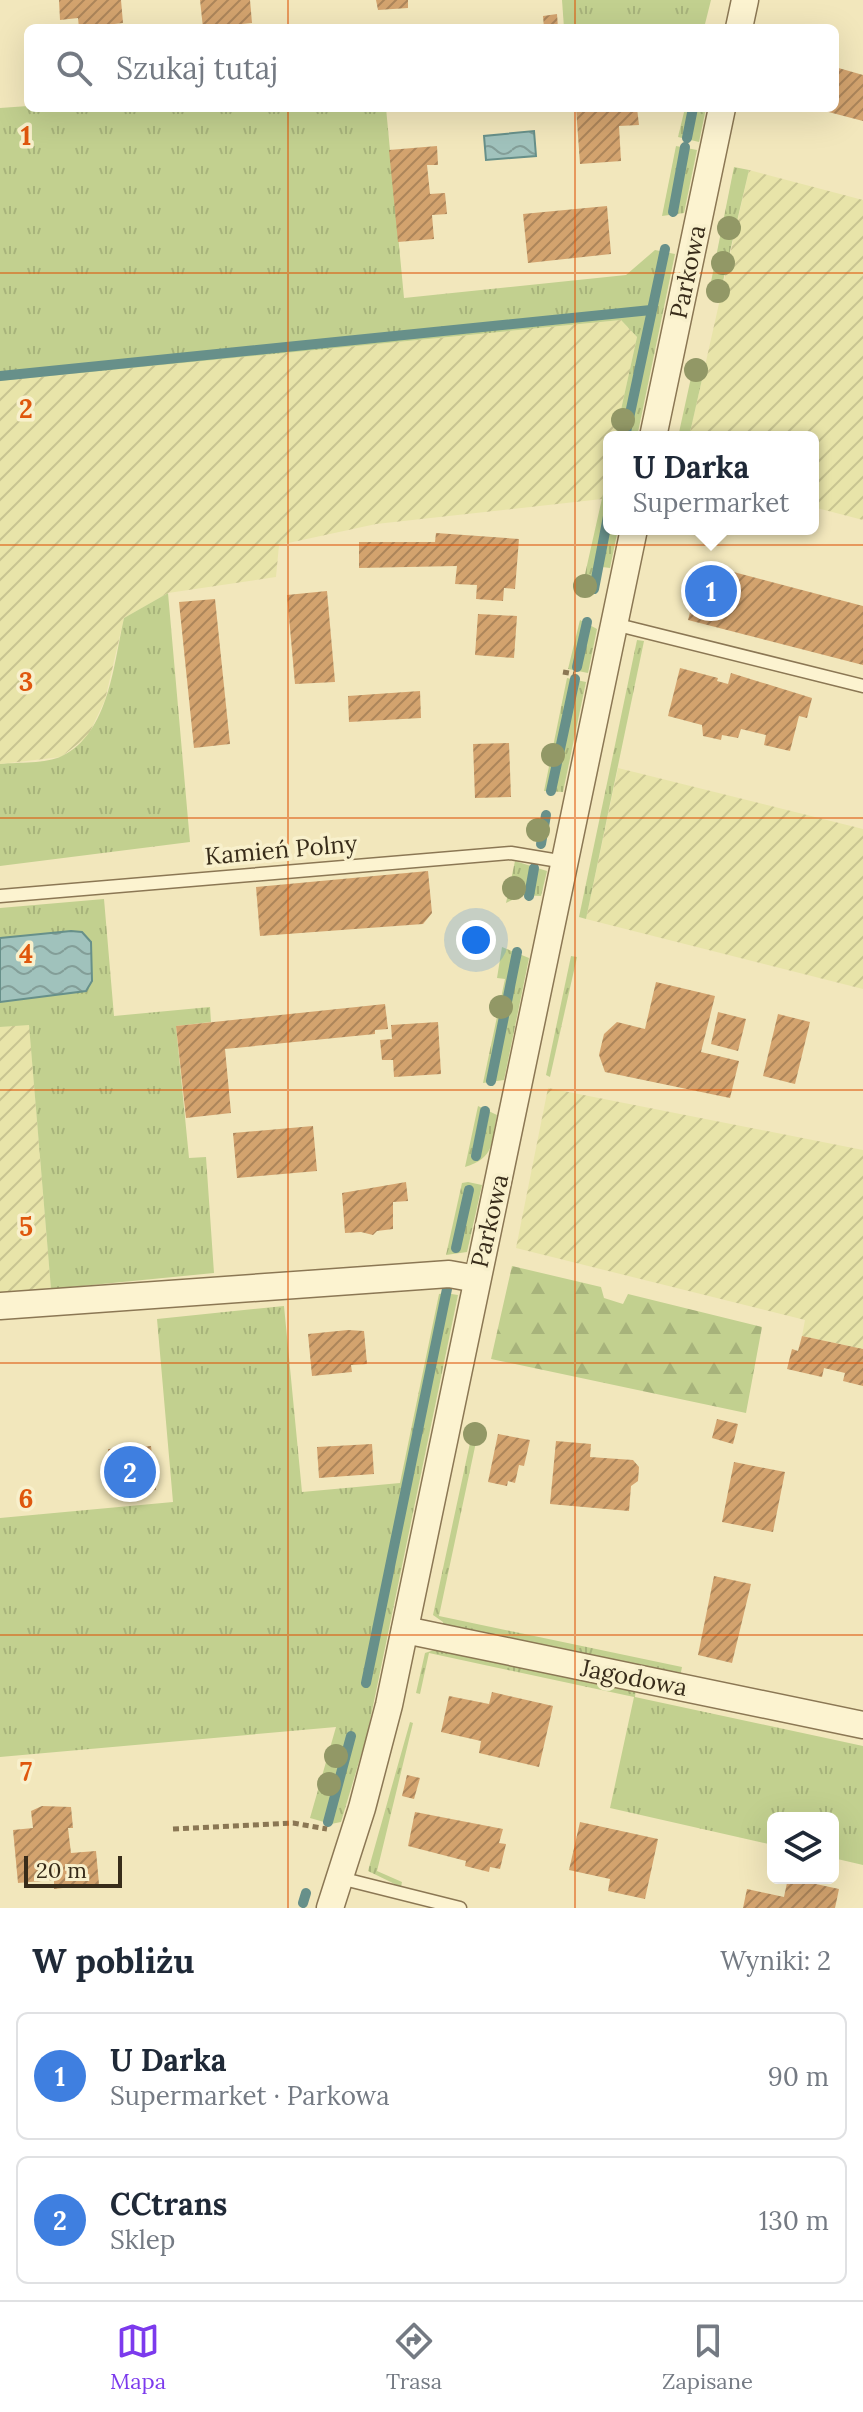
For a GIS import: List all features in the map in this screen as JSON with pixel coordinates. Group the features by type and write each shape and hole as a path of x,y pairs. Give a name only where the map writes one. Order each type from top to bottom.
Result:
{"street":[{"path":"740,24 745,0"},
{"name":"Parkowa","path":"654,431 721,112"},
{"name":"Parkowa","path":"330,1908 378,1750 405,1630 633,535"},
{"path":"0,1306 449,1274 477,1279"},
{"name":"Jagodowa","path":"405,1630 863,1725"}],"lane":[{"path":"614,624 863,686"},
{"name":"Kamień Polny","path":"0,896 511,853 565,862"},
{"path":"340,1878 460,1908"}],"path":[{"path":"173,1829 309,1824"}],"shaded area":[{"path":"749,170 863,200 863,520 819,509 819,431 690,431"},
{"path":"621,320 637,337 616,431 603,431 602,499 376,524 279,545 276,577 168,593 124,618 105,700 88,736 61,757 0,764 0,381"},
{"path":"618,768 863,829 863,989 586,919"},
{"path":"29,1024 51,1289 0,1293 0,1027"},
{"path":"548,1088 863,1150 863,1349 802,1336 805,1320 516,1248"}],"green space":[{"path":"562,0 711,0 705,24 564,24"},
{"path":"24,106 24,112 386,112 404,298 626,275 655,250 675,254 638,431 616,431 637,337 621,320 0,381 0,108"},
{"path":"684,112 705,112 699,142 678,137"},
{"path":"676,146 697,150 684,213 662,216"},
{"path":"734,167 749,170 720,294 709,292"},
{"path":"694,364 705,366 690,431 679,431"},
{"path":"603,494 603,535 617,535 610,568 602,567 597,589 581,592"},
{"path":"168,593 190,842 0,866 0,764 48,760 78,746 100,714 107,695 124,618"},
{"path":"580,620 597,629 588,673 568,669"},
{"path":"637,640 644,641 586,919 579,917"},
{"path":"567,678 586,682 563,792 544,791"},
{"path":"515,861 547,871 541,896 522,895 506,903"},
{"path":"104,899 114,1016 210,1007 211,1022 176,1026 189,1158 206,1157 214,1273 51,1289 29,1025 0,1027 0,908"},
{"path":"502,947 529,958 504,1080 483,1083 505,979 497,978"},
{"path":"571,956 577,957 550,1077 546,1075"},
{"path":"478,1106 497,1115 492,1141 482,1159 465,1167"},
{"path":"462,1183 482,1185 467,1252 446,1255"},
{"path":"512,1266 601,1287 604,1298 623,1304 628,1294 762,1327 746,1413 491,1359"},
{"path":"439,1294 458,1295 367,1735 341,1822 331,1824 310,1818 336,1727 0,1757 0,1518 173,1502 157,1319 284,1306 302,1492 400,1483"},
{"path":"479,1428 439,1616 682,1667 680,1677 442,1628 443,1622 433,1615 473,1429"},
{"path":"437,1649 636,1688 635,1697 863,1746 863,1865 839,1859 839,1812 767,1812 767,1844 610,1808 634,1697 429,1653 420,1694 416,1693 425,1653"},
{"path":"410,1722 413,1723 377,1871 402,1882 401,1887 368,1871"}],"water":[{"path":"534,131 536,156 486,160 484,136"},
{"path":"82,932 91,942 92,981 86,991 0,1002 0,938"}],"building":[{"path":"59,0 121,0 123,23 79,24 78,18 60,20"},
{"path":"200,0 250,0 252,23 203,24"},
{"path":"376,0 408,0 408,8 378,10"},
{"path":"557,14 558,24 544,24 543,16"},
{"path":"839,68 863,75 863,121 828,112 839,112"},
{"path":"576,112 637,112 639,125 619,126 621,161 580,164"},
{"path":"437,146 438,165 427,165 430,194 445,193 447,214 432,215 434,239 398,242 389,150"},
{"path":"607,206 611,254 528,263 523,214"},
{"path":"436,533 519,539 515,589 504,588 503,601 476,599 477,585 455,584 457,566 359,568 359,542 435,542"},
{"path":"703,564 863,606 863,665 688,620"},
{"path":"327,591 335,682 295,684 287,595"},
{"path":"215,599 230,744 194,748 179,602"},
{"path":"478,614 517,616 514,658 475,655"},
{"path":"680,668 718,678 717,681 728,684 731,673 812,698 807,718 799,716 790,751 764,745 766,735 741,729 738,738 722,735 721,740 703,736 702,725 668,716"},
{"path":"420,691 421,718 349,722 348,696"},
{"path":"509,743 511,797 475,798 473,744"},
{"path":"428,871 432,913 423,924 260,936 256,887"},
{"path":"656,982 715,996 701,1052 739,1061 730,1098 605,1072 599,1055 604,1034 617,1022 645,1029"},
{"path":"385,1004 388,1029 375,1030 375,1034 225,1049 231,1113 186,1118 176,1026"},
{"path":"718,1012 746,1019 738,1051 711,1044"},
{"path":"778,1014 810,1022 795,1084 763,1076"},
{"path":"438,1022 441,1074 394,1077 393,1060 382,1060 380,1040 392,1039 391,1025"},
{"path":"313,1126 317,1171 237,1178 233,1133"},
{"path":"406,1182 408,1201 393,1202 393,1229 377,1231 373,1235 345,1233 342,1193"},
{"path":"364,1331 367,1364 351,1365 352,1372 312,1376 308,1334"},
{"path":"802,1336 863,1349 863,1386 843,1381 845,1373 824,1368 822,1377 787,1369 792,1349 798,1351"},
{"path":"717,1419 738,1424 733,1444 712,1438"},
{"path":"498,1434 530,1440 524,1466 519,1465 515,1483 508,1481 507,1486 488,1482"},
{"path":"556,1441 591,1444 590,1457 633,1460 639,1467 638,1481 631,1486 629,1511 550,1504"},
{"path":"372,1444 374,1474 319,1478 317,1447"},
{"path":"151,1446 156,1490 112,1494 108,1449"},
{"path":"734,1462 785,1472 773,1532 722,1522"},
{"path":"714,1576 751,1584 732,1663 698,1655"},
{"path":"492,1692 553,1706 539,1767 479,1753 481,1741 441,1732 449,1696 489,1704"},
{"path":"407,1775 420,1778 414,1799 402,1796"},
{"path":"42,1806 71,1807 73,1828 68,1828 71,1853 96,1851 99,1884 54,1889 54,1880 18,1883 13,1830 33,1828 31,1811"},
{"path":"415,1812 503,1829 499,1843 506,1844 500,1869 490,1867 489,1872 465,1866 466,1861 408,1846"},
{"path":"580,1822 658,1839 645,1899 608,1891 610,1879 569,1870"},
{"path":"787,1884 816,1884 839,1889 835,1908 743,1908 747,1889 784,1897"}],"waterway":[{"path":"687,138 692,112"},
{"path":"673,212 685,147"},
{"path":"626,431 665,249"},
{"path":"0,376 651,310"},
{"path":"594,589 604,535"},
{"path":"577,667 587,622"},
{"path":"551,791 575,679"},
{"path":"541,844 546,815"},
{"path":"529,896 534,868"},
{"path":"491,1081 517,952"},
{"path":"476,1156 485,1111"},
{"path":"456,1248 469,1190"},
{"path":"366,1683 447,1289"},
{"path":"328,1822 351,1736"},
{"path":"303,1903 306,1893"}],"place":[{"name":"U Darka","path":"711,591"},
{"name":"CCtrans","path":"130,1472"}]}
